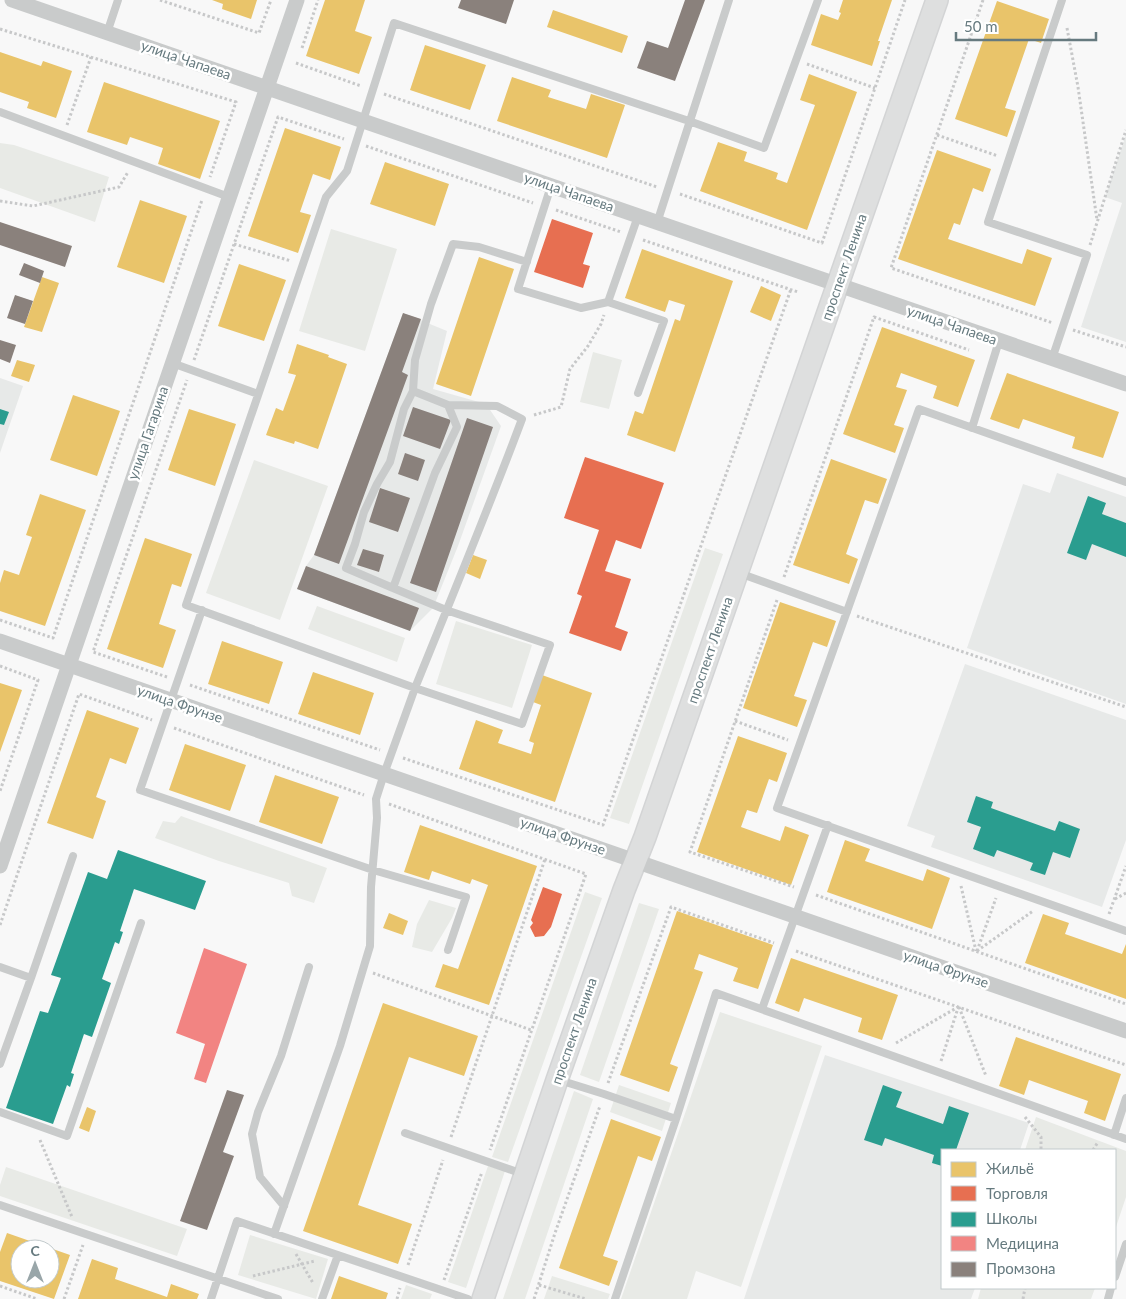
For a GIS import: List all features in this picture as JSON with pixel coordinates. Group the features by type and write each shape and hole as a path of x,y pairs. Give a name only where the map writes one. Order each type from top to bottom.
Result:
{"street":[{"name":"улица Чапаева","path":"12,0 837,286 1126,384"},
{"name":"улица Гагарина","path":"0,866 297,0"},
{"name":"проспект Ленина","path":"483,1299 557,1080 648,828 937,0"},
{"name":"улица Фрунзе","path":"0,641 1126,1031"}],"lane":[{"path":"108,33 118,0"},
{"path":"656,223 729,0"},
{"path":"527,262 479,247 453,244 431,304 416,360 413,391 404,408 390,462 376,484 364,512 356,544 346,568 446,610 550,645 522,724 415,688 186,605 326,197 347,171 394,23 689,121 764,148 818,0"},
{"path":"1052,359 1087,255 988,222 1060,1"},
{"path":"0,112 229,197"},
{"path":"551,186 518,289 581,308 608,302 664,321 638,393"},
{"path":"608,302 638,216"},
{"path":"972,428 999,341"},
{"path":"172,363 258,394"},
{"path":"274,1234 340,1046 370,946 377,818 376,799 415,688 522,419 497,406 448,405 413,391"},
{"path":"393,588 435,473 457,427 448,405"},
{"path":"1126,482 919,409 777,808 1126,931"},
{"path":"737,572 847,612"},
{"path":"202,610 140,790 373,870 466,897 448,950"},
{"path":"762,1009 828,825"},
{"path":"0,1064 73,856"},
{"path":"0,1112 67,1136 141,923"},
{"path":"0,967 31,978"},
{"path":"284,1206 260,1176 252,1134 258,1112 281,1056 309,967"},
{"path":"615,1299 716,993 1126,1139"},
{"path":"557,1080 676,1118"},
{"path":"1114,1135 1126,1098"},
{"path":"405,1133 525,1174"},
{"path":"0,1205 278,1299"},
{"path":"211,1299 237,1221 468,1299"},
{"path":"1116,1275 1126,1244"},
{"path":"322,1299 337,1256"}],"path":[{"path":"160,0 259,33 271,0"},
{"path":"302,48 318,0"},
{"path":"296,63 822,243 905,0"},
{"path":"983,0 891,268 1126,347"},
{"path":"1060,1 1078,87 1097,220"},
{"path":"0,29 236,102 53,638 0,620"},
{"path":"64,135 91,57"},
{"path":"797,61 875,88"},
{"path":"278,117 93,652 391,754 603,825 791,289"},
{"path":"1087,255 1126,130"},
{"path":"937,135 1009,160"},
{"path":"0,201 34,206 119,187 133,162"},
{"path":"234,244 303,265"},
{"path":"522,419 561,407 570,369 588,346 601,324 608,302"},
{"path":"847,612 1126,707"},
{"path":"0,666 38,680 0,791"},
{"path":"0,925 79,694 586,874 441,1290"},
{"path":"735,721 800,744"},
{"path":"690,852 1126,1004"},
{"path":"396,1299 545,859"},
{"path":"1106,924 1126,866"},
{"path":"958,871 977,951"},
{"path":"977,951 1000,886"},
{"path":"1114,900 1126,893"},
{"path":"977,951 1044,902"},
{"path":"671,907 1126,1065"},
{"path":"363,970 531,1030"},
{"path":"882,1051 958,1007"},
{"path":"938,1071 958,1007"},
{"path":"958,1007 992,1091"},
{"path":"1009,1097 1042,1137 1041,1149"},
{"path":"34,1124 83,1233 64,1299"},
{"path":"283,1237 303,1264 317,1290"},
{"path":"227,1282 337,1256"},
{"path":"538,1285 586,1299"},
{"path":"0,1286 37,1299"}],"shaded area":[{"path":"1126,135 1126,342 1081,327 1122,203 1105,197"},
{"path":"0,143 14,145 109,177 95,222 0,188"},
{"path":"331,229 397,249 365,351 299,331"},
{"path":"403,313 447,331 433,389 486,404 501,426 458,546 433,608 410,631 297,589 306,566 314,555"},
{"path":"593,352 622,360 609,409 580,402"},
{"path":"0,378 23,386 0,453"},
{"path":"254,460 328,486 280,620 206,593"},
{"path":"1057,473 1126,497 1126,704 967,648 1023,484 1050,493"},
{"path":"705,548 723,554 629,824 610,818"},
{"path":"317,606 405,638 397,662 308,629"},
{"path":"456,621 532,645 512,708 436,684"},
{"path":"965,664 1126,720 1126,840 1102,907 931,847 935,836 907,826"},
{"path":"181,816 327,868 314,903 292,896 289,883 155,838 163,821 175,823"},
{"path":"585,892 602,898 508,1162 492,1157"},
{"path":"429,900 456,908 432,952 412,947 417,924"},
{"path":"639,903 659,909 599,1082 580,1075"},
{"path":"720,1012 822,1046 741,1287 696,1271 687,1299 621,1299"},
{"path":"825,1055 1029,1123 1020,1149 941,1149 941,1289 975,1289 971,1299 744,1299"},
{"path":"619,1085 671,1103 662,1131 610,1112"},
{"path":"574,1091 593,1099 525,1299 503,1299"},
{"path":"1036,1117 1126,1151 1126,1197 1116,1227 1116,1149 1025,1149"},
{"path":"488,1166 505,1171 466,1288 448,1282"},
{"path":"6,1167 187,1229 177,1256 0,1196 0,1185"},
{"path":"250,1235 328,1259 316,1299 238,1275"},
{"path":"552,1276 610,1294 608,1299 544,1299"},
{"path":"406,1285 432,1294 430,1299 401,1299"},
{"path":"981,1289 1095,1289 1091,1299 978,1299"}],"building: Жильё":[{"path":"212,0 257,0 251,19 222,9 223,4"},
{"path":"325,0 365,0 355,31 372,37 359,74 306,56"},
{"path":"843,0 892,0 878,41 880,41 872,66 811,45 821,14 838,20"},
{"path":"997,1 1049,19 1041,43 1029,39 1005,108 1016,111 1007,137 955,119"},
{"path":"553,10 628,36 622,53 547,27"},
{"path":"425,45 486,65 470,110 410,90"},
{"path":"0,52 41,66 43,61 72,71 56,118 27,108 29,102 0,92"},
{"path":"809,74 857,92 807,230 700,191 718,142 747,152 744,161 778,173 776,179 787,183 815,105 800,100"},
{"path":"512,77 551,90 548,97 586,109 591,94 625,105 607,158 497,121"},
{"path":"104,82 220,121 200,179 158,164 163,148 130,137 127,145 87,132"},
{"path":"285,128 341,147 330,180 313,174 300,212 311,215 298,253 248,236"},
{"path":"937,150 991,169 983,192 973,188 960,225 954,223 948,239 1022,264 1027,249 1052,258 1035,306 898,259"},
{"path":"385,162 449,184 435,226 370,204"},
{"path":"140,200 187,216 164,283 117,267"},
{"path":"642,249 733,281 675,452 627,435 635,411 643,414 675,319 680,321 685,305 669,300 665,312 625,298"},
{"path":"479,257 514,269 471,396 436,384"},
{"path":"239,264 286,280 264,341 218,326"},
{"path":"42,277 59,283 42,332 24,327"},
{"path":"761,286 781,295 771,321 750,312"},
{"path":"882,327 975,360 958,407 933,398 937,386 901,373 896,387 907,390 894,425 904,428 895,453 843,434"},
{"path":"297,344 329,355 328,357 347,364 318,449 295,441 294,444 266,435 276,408 283,411 296,375 288,373"},
{"path":"17,360 35,365 29,382 11,376"},
{"path":"1007,373 1119,412 1103,458 1072,448 1075,437 1023,419 1019,429 990,419"},
{"path":"73,395 120,411 97,476 50,460"},
{"path":"189,409 236,424 215,486 168,470"},
{"path":"831,459 887,479 878,504 865,500 846,554 858,559 849,584 793,565"},
{"path":"40,494 86,510 45,626 0,611 0,583 4,570 19,575 32,537 26,535"},
{"path":"145,538 192,554 181,587 172,584 159,624 176,630 163,668 107,649"},
{"path":"473,555 487,560 480,579 466,573"},
{"path":"780,602 836,621 827,647 813,642 794,696 807,700 797,727 743,708"},
{"path":"222,641 283,662 269,704 208,684"},
{"path":"313,672 374,693 360,735 298,714"},
{"path":"542,675 592,693 555,802 459,769 476,720 503,730 498,743 531,754 534,743 529,741 541,705 533,702"},
{"path":"0,683 22,690 0,752"},
{"path":"87,710 139,728 126,764 110,758 96,797 106,801 93,839 47,823"},
{"path":"738,736 787,753 777,782 769,779 757,813 747,810 741,827 780,841 785,826 809,835 791,885 697,852"},
{"path":"185,744 246,765 230,811 169,790"},
{"path":"275,775 339,797 322,844 259,822"},
{"path":"420,825 537,866 489,1005 435,987 443,964 458,969 488,885 472,879 470,884 432,871 429,880 404,872"},
{"path":"845,840 870,849 865,861 923,881 927,869 950,878 932,929 827,892"},
{"path":"677,911 773,945 758,989 733,981 738,968 699,954 694,969 703,972 670,1064 678,1067 669,1092 620,1075"},
{"path":"389,913 408,921 403,935 383,928"},
{"path":"1043,914 1069,923 1065,934 1122,954 1126,944 1126,999 1025,963"},
{"path":"791,958 898,995 882,1040 858,1032 862,1018 804,998 799,1012 775,1003"},
{"path":"383,1003 478,1036 464,1076 409,1057 358,1205 412,1224 398,1264 303,1231"},
{"path":"1016,1037 1121,1074 1105,1121 1084,1113 1088,1101 1029,1080 1024,1095 999,1086"},
{"path":"87,1107 96,1111 89,1132 79,1128"},
{"path":"611,1119 661,1137 652,1161 638,1156 603,1256 618,1261 609,1286 559,1268"},
{"path":"7,1233 24,1239 10,1239 10,1284 0,1281 0,1252"},
{"path":"60,1252 70,1255 60,1282"},
{"path":"92,1259 118,1268 115,1279 167,1297 171,1284 199,1294 197,1299 78,1299"},
{"path":"339,1276 388,1293 386,1299 331,1299"},
{"path":"24,1289 58,1289 54,1299"}],"building: Торговля":[{"path":"552,219 593,233 583,264 590,266 583,288 534,272"},
{"path":"585,457 664,483 641,549 616,540 605,571 631,579 615,627 628,632 621,651 569,633 582,596 577,594 599,530 564,518"},
{"path":"543,887 562,894 551,927 544,936 535,937 530,927 533,923 531,920"}],"building: Школы":[{"path":"0,409 9,412 4,425 0,424"},
{"path":"1088,496 1106,503 1102,514 1126,523 1126,557 1092,544 1086,560 1067,553"},
{"path":"976,796 993,802 991,808 1055,831 1059,821 1080,829 1070,858 1053,852 1045,875 1030,870 1033,863 997,850 994,857 973,849 981,827 967,822"},
{"path":"118,850 206,881 195,910 134,889 120,931 123,932 119,944 115,942 102,979 111,983 92,1037 84,1034 71,1073 74,1074 70,1087 67,1085 53,1124 6,1108 40,1011 48,1013 61,978 51,975 88,872 107,879"},
{"path":"883,1085 902,1092 896,1107 943,1124 949,1106 969,1113 956,1149 941,1149 941,1166 932,1163 934,1155 885,1138 882,1146 864,1140"}],"building: Медицина":[{"path":"204,948 247,964 206,1083 194,1079 205,1044 176,1033"}],"building: Промзона":[{"path":"461,0 514,0 506,24 458,8"},
{"path":"685,0 705,0 675,81 637,68 647,41 668,48"},
{"path":"0,222 72,246 65,267 0,245"},
{"path":"24,263 44,271 40,283 19,275"},
{"path":"15,295 33,301 25,324 7,318"},
{"path":"403,313 421,319 402,372 408,375 339,564 314,555"},
{"path":"0,340 16,345 10,363 0,359"},
{"path":"413,407 451,420 440,449 403,436"},
{"path":"467,418 493,427 436,592 410,583"},
{"path":"405,453 425,460 418,481 398,474"},
{"path":"380,488 410,498 398,532 369,522"},
{"path":"363,549 384,555 379,572 357,565"},
{"path":"306,566 419,608 410,631 297,589"},
{"path":"227,1090 244,1095 223,1152 234,1156 207,1230 180,1221"}]}
